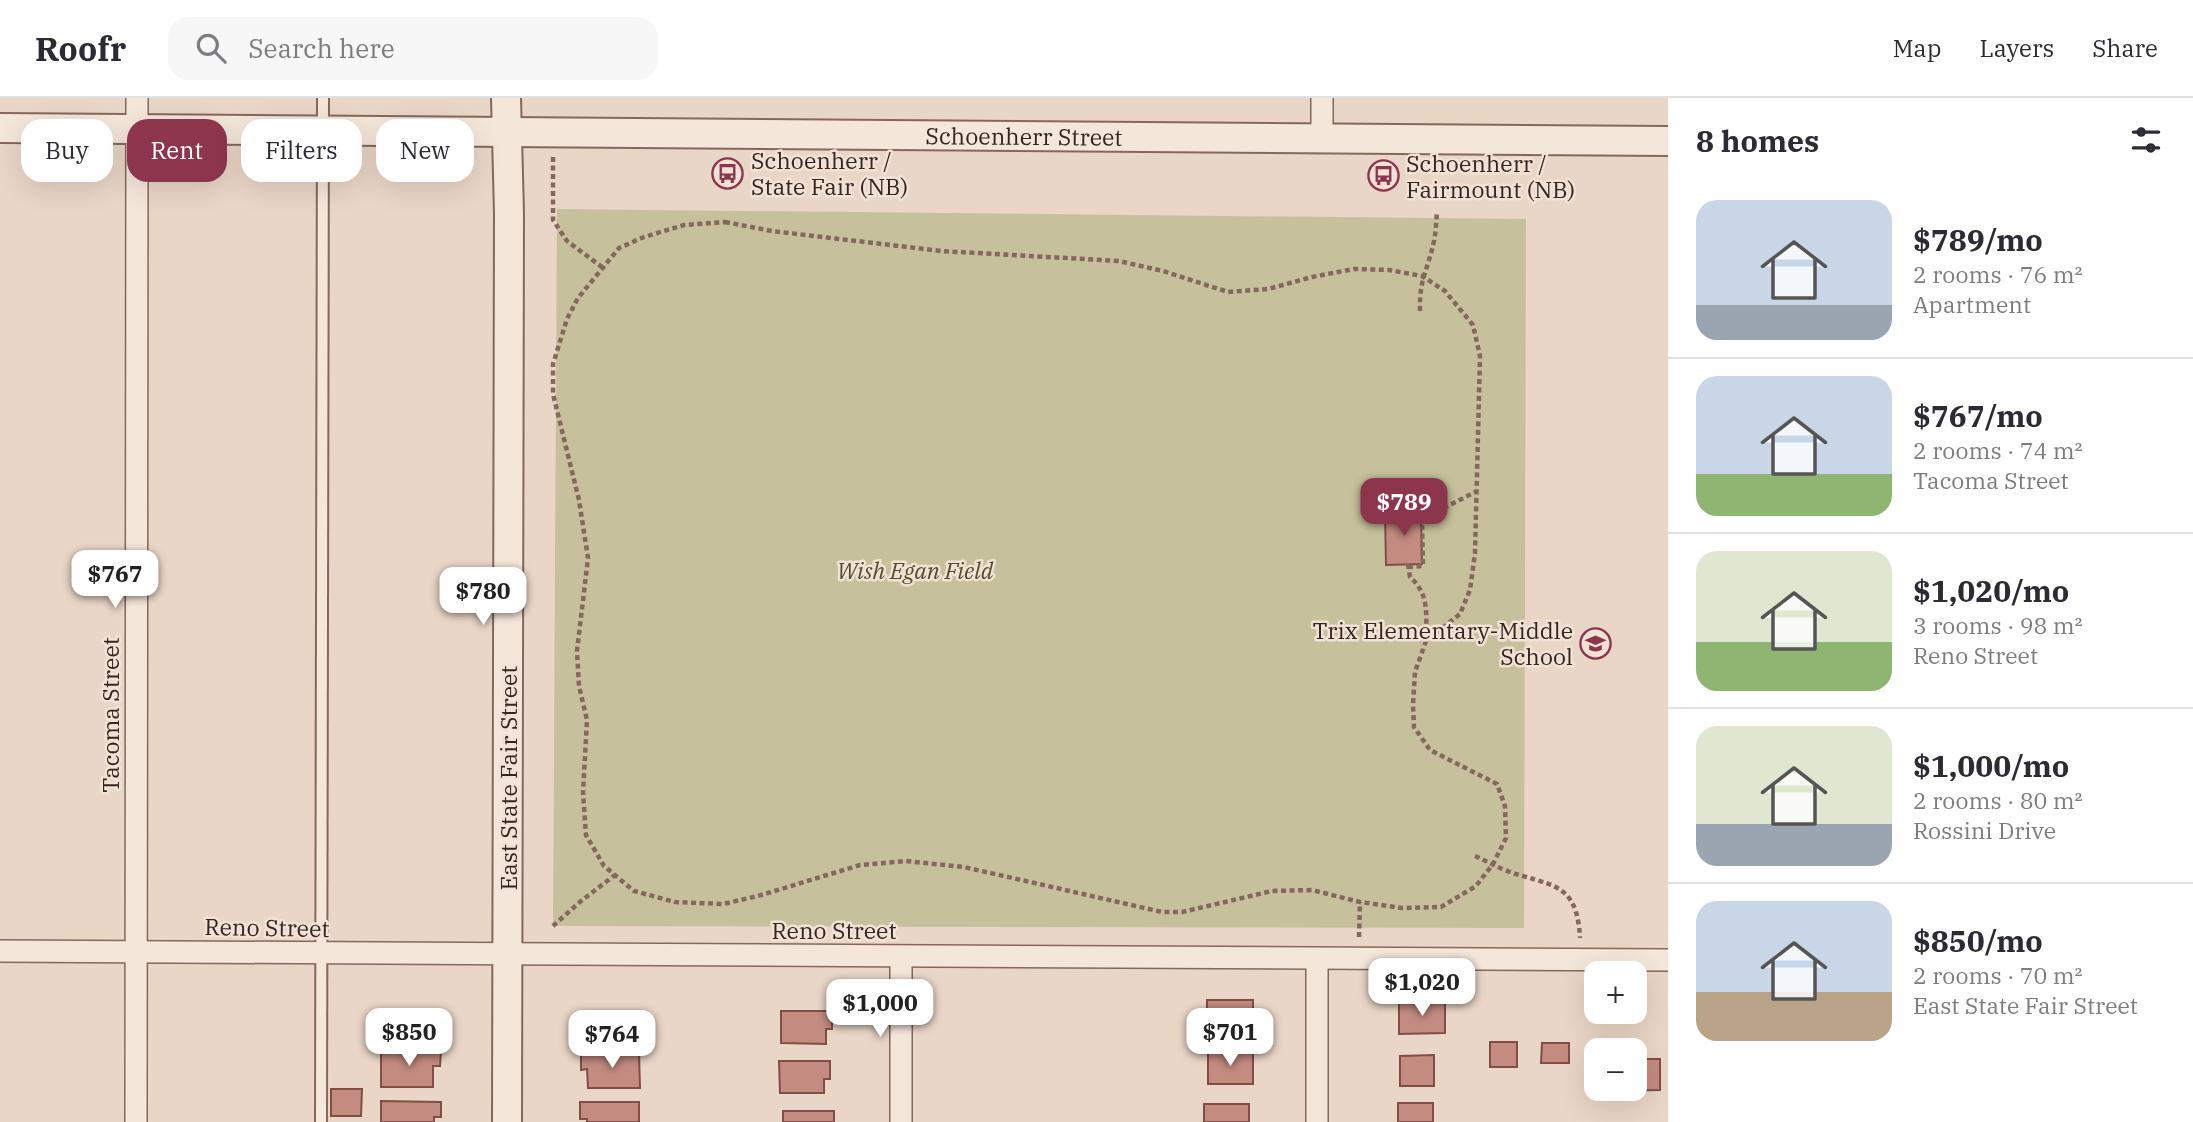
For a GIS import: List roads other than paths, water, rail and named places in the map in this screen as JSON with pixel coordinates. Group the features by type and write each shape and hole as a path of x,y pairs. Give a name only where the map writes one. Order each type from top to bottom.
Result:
{"street":[{"name":"Tacoma Street","path":"136,119 137,98"},
{"name":"East State Fair Street","path":"506,98 509,213 508,1122"},
{"path":"1322,98 1322,138"},
{"name":"Schoenherr Street","path":"0,128 127,128"},
{"name":"Schoenherr Street","path":"362,130 1668,141"},
{"name":"Tacoma Street","path":"135,1122 136,182"},
{"name":"Reno Street","path":"0,951 1668,960"},
{"path":"901,957 901,1122"},
{"path":"1317,959 1317,1122"}],"lane":[{"path":"323,98 323,119"},
{"path":"321,1122 323,182"}],"place":[{"name":"Schoenherr / State Fair (NB)","path":"728,173"},
{"name":"Schoenherr / Fairmount (NB)","path":"1383,176"},
{"name":"Trix Elementary-Middle School","path":"1596,643"}],"park label":[{"name":"Wish Egan Field","path":"915,570"}]}
